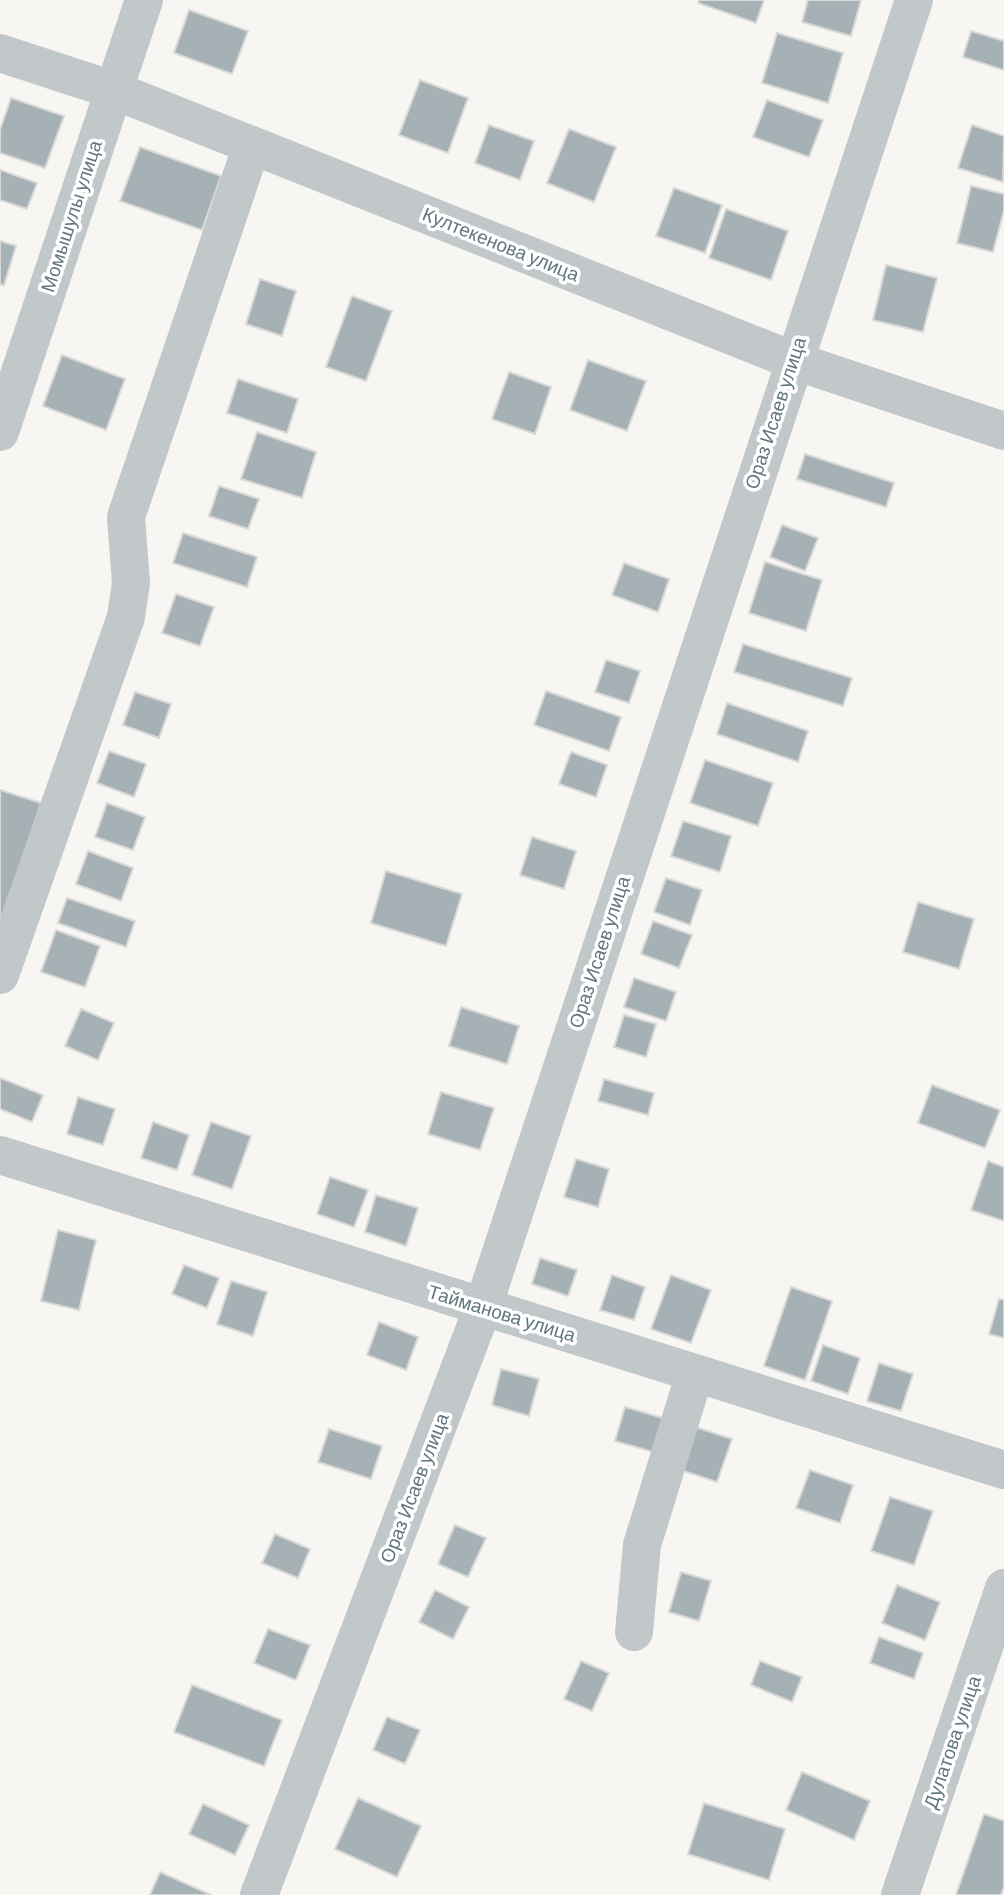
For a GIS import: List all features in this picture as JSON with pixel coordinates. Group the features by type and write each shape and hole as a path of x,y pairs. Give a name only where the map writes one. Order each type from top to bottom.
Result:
{"street":[{"name":"Момышулы улица","path":"0,432 144,0"},
{"name":"Ораз Исаев улица","path":"259,1895 482,1307 792,360 914,0"},
{"name":"Култекенова улица","path":"0,53 113,90 792,360 1004,431"},
{"path":"0,975 126,617 131,583 126,517 252,145"},
{"name":"Тайманова улица","path":"0,1155 1004,1470"},
{"path":"634,1632 642,1545 695,1373"},
{"name":"Дулатова улица","path":"900,1895 1004,1588"}],"building":[{"path":"699,0 764,0 756,23 698,3"},
{"path":"808,0 861,0 851,36 802,22"},
{"path":"189,10 248,31 232,74 174,53"},
{"path":"971,31 1004,41 1004,70 963,57"},
{"path":"777,33 843,53 828,103 762,83"},
{"path":"420,80 468,98 448,153 399,135"},
{"path":"11,98 64,116 45,168 0,153 0,130"},
{"path":"767,100 823,120 809,157 753,137"},
{"path":"489,125 534,141 520,180 475,163"},
{"path":"972,125 1004,136 1003,182 958,168"},
{"path":"569,129 616,147 594,202 547,183"},
{"path":"140,147 221,176 202,230 120,201"},
{"path":"0,170 37,183 27,209 0,200"},
{"path":"971,186 1004,194 1004,210 993,252 957,243"},
{"path":"674,188 722,205 705,253 656,236"},
{"path":"726,209 788,231 771,280 709,258"},
{"path":"0,241 16,246 4,285 0,284"},
{"path":"886,265 937,278 923,332 873,320"},
{"path":"260,279 296,291 282,336 246,324"},
{"path":"352,296 392,311 366,381 326,367"},
{"path":"62,355 125,379 106,430 43,406"},
{"path":"588,360 646,381 627,431 570,410"},
{"path":"509,372 551,387 535,434 492,419"},
{"path":"238,379 298,399 287,433 227,413"},
{"path":"257,432 316,452 302,498 241,479"},
{"path":"805,454 894,483 886,507 797,479"},
{"path":"219,486 259,499 248,529 209,516"},
{"path":"782,525 818,538 805,571 770,557"},
{"path":"183,533 257,557 247,587 173,563"},
{"path":"765,562 822,580 806,631 749,613"},
{"path":"624,563 669,579 658,612 612,595"},
{"path":"176,594 214,607 200,646 162,633"},
{"path":"743,644 852,678 843,706 734,672"},
{"path":"606,660 640,671 629,703 595,692"},
{"path":"546,691 621,717 609,751 534,725"},
{"path":"135,692 171,704 159,738 123,725"},
{"path":"727,703 808,731 798,762 717,734"},
{"path":"109,751 146,764 134,797 97,783"},
{"path":"571,752 607,765 596,797 559,784"},
{"path":"705,760 773,783 758,826 690,803"},
{"path":"0,790 41,803 0,929"},
{"path":"107,803 145,817 133,850 95,837"},
{"path":"683,821 731,836 720,872 671,856"},
{"path":"532,837 576,851 564,889 520,875"},
{"path":"88,851 133,868 121,901 76,884"},
{"path":"386,871 462,894 446,946 371,923"},
{"path":"666,878 702,890 690,925 654,912"},
{"path":"67,898 135,921 126,947 58,923"},
{"path":"918,902 974,919 959,969 903,952"},
{"path":"653,921 692,935 679,968 641,954"},
{"path":"56,930 100,946 85,987 41,972"},
{"path":"634,978 676,992 666,1021 624,1007"},
{"path":"461,1007 519,1026 507,1064 449,1046"},
{"path":"81,1009 114,1023 98,1060 65,1046"},
{"path":"624,1015 656,1024 646,1057 614,1047"},
{"path":"0,1078 43,1095 32,1122 0,1109"},
{"path":"604,1079 654,1093 648,1115 598,1101"},
{"path":"932,1085 1000,1110 985,1148 918,1123"},
{"path":"441,1092 494,1108 480,1150 428,1134"},
{"path":"78,1097 115,1109 103,1145 67,1134"},
{"path":"153,1122 189,1135 177,1170 141,1158"},
{"path":"211,1122 251,1136 232,1189 192,1175"},
{"path":"576,1159 609,1169 598,1207 564,1197"},
{"path":"988,1161 1004,1167 1004,1221 971,1210"},
{"path":"330,1177 368,1190 354,1227 317,1214"},
{"path":"376,1195 418,1208 406,1246 365,1232"},
{"path":"58,1230 96,1240 79,1310 41,1301"},
{"path":"540,1258 577,1270 568,1296 532,1284"},
{"path":"184,1265 219,1278 207,1308 172,1294"},
{"path":"612,1275 645,1287 634,1320 600,1310"},
{"path":"671,1275 711,1290 691,1343 651,1329"},
{"path":"231,1281 267,1292 253,1336 217,1324"},
{"path":"791,1287 832,1301 805,1380 764,1366"},
{"path":"999,1299 1004,1300 1004,1338 989,1334"},
{"path":"379,1322 418,1337 406,1370 367,1355"},
{"path":"823,1345 860,1358 848,1394 811,1381"},
{"path":"879,1363 913,1374 901,1411 867,1401"},
{"path":"501,1369 539,1379 529,1416 492,1405"},
{"path":"625,1407 666,1419 657,1453 615,1441"},
{"path":"689,1425 732,1439 717,1482 675,1468"},
{"path":"329,1429 382,1446 371,1479 318,1462"},
{"path":"810,1470 853,1485 840,1523 796,1508"},
{"path":"890,1497 933,1511 914,1565 871,1551"},
{"path":"455,1525 486,1538 468,1577 438,1564"},
{"path":"275,1534 310,1549 298,1578 262,1563"},
{"path":"681,1572 711,1581 699,1621 669,1612"},
{"path":"897,1585 940,1602 925,1640 882,1623"},
{"path":"435,1590 469,1607 453,1639 419,1622"},
{"path":"268,1629 310,1645 296,1680 254,1663"},
{"path":"879,1637 923,1653 914,1679 870,1663"},
{"path":"581,1661 609,1673 592,1711 564,1699"},
{"path":"760,1661 802,1677 792,1702 751,1685"},
{"path":"192,1685 282,1720 264,1766 174,1732"},
{"path":"387,1717 420,1730 405,1764 373,1750"},
{"path":"802,1772 870,1801 854,1840 786,1810"},
{"path":"358,1798 421,1826 397,1877 335,1849"},
{"path":"704,1803 785,1829 769,1880 688,1854"},
{"path":"203,1804 249,1825 235,1855 189,1834"},
{"path":"984,1814 1004,1821 1004,1886 1001,1895 956,1895"},
{"path":"160,1872 211,1895 150,1895"}]}
